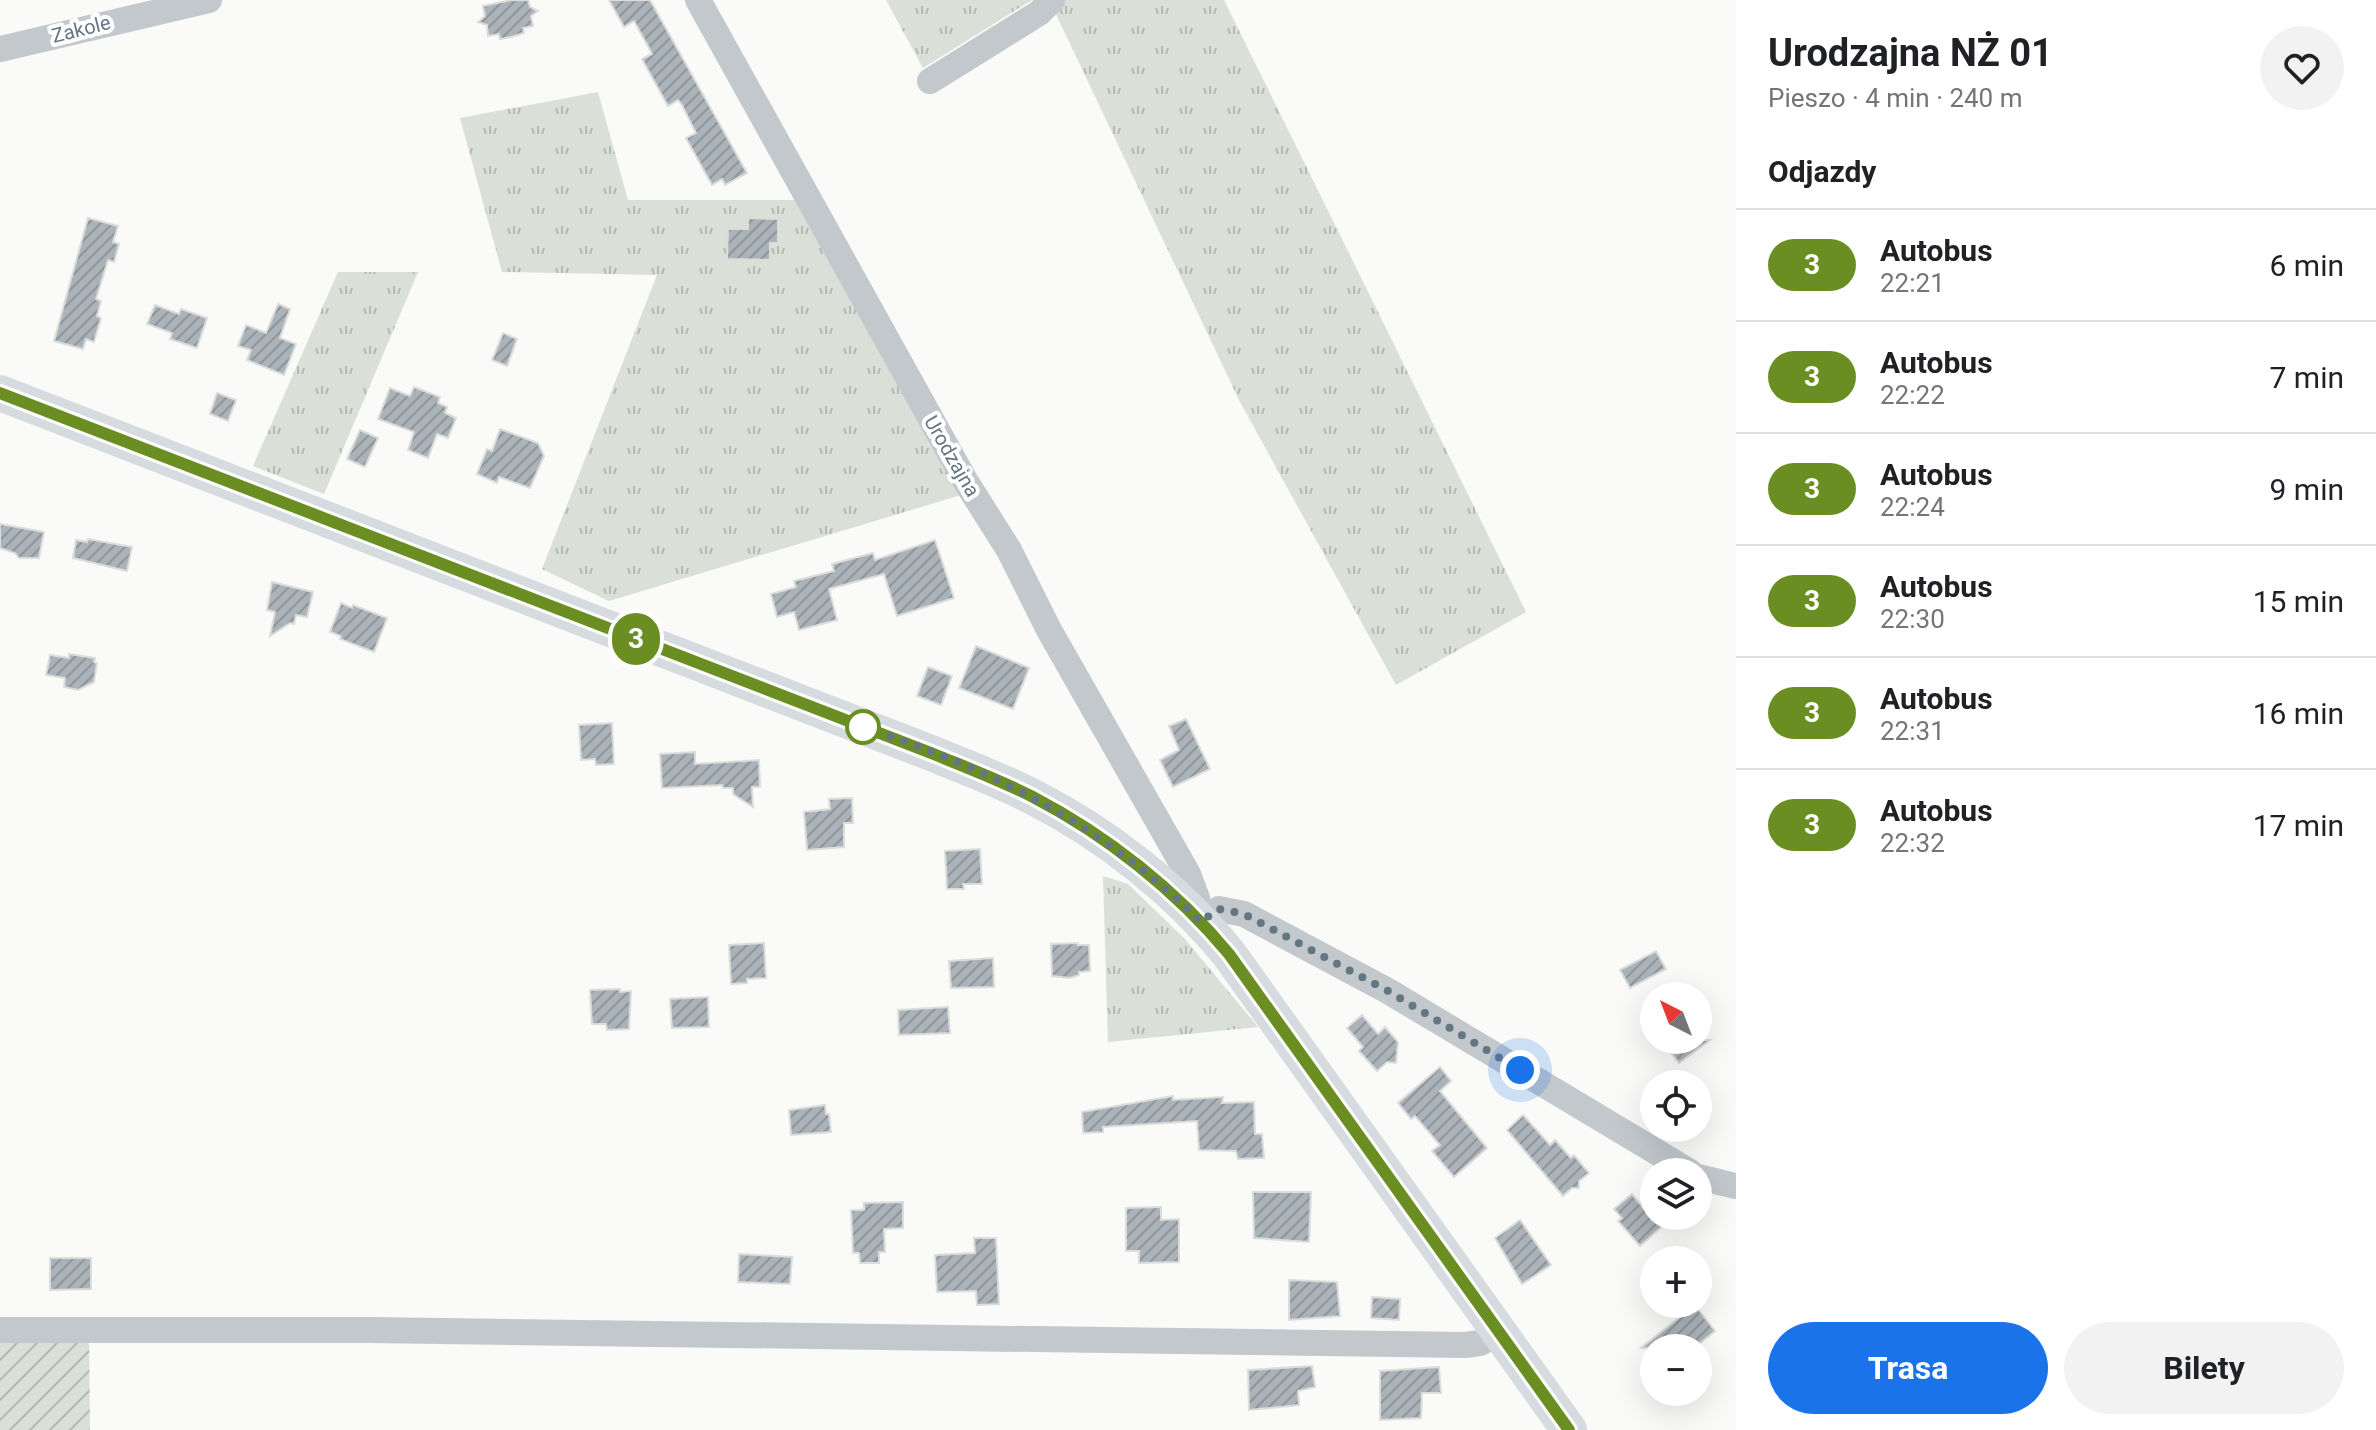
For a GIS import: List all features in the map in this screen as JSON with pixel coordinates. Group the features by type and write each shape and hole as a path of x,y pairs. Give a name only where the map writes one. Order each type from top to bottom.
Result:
{"street":[{"name":"Zakole","path":"0,49 209,0"},
{"name":"Urodzajna","path":"698,0 958,469 1009,550 1049,630 1188,874 1197,898 1194,916"},
{"path":"930,81 1039,13 1052,0"},
{"path":"0,393 931,753 1046,804 1106,843 1194,916 1249,981 1569,1430"},
{"path":"1194,916 1219,909 1244,914 1388,991 1667,1158"},
{"path":"1712,1180 1736,1186"},
{"path":"0,1330 370,1330 1465,1345 1480,1343 1501,1332"}],"green space":[{"path":"886,0 1032,0 923,68"},
{"path":"1064,0 1224,0 1526,612 1396,685 1240,402 1054,10"},
{"path":"598,92 628,200 806,200 961,495 609,601 542,569 657,275 502,272 460,118"},
{"path":"338,272 418,272 324,494 253,466"},
{"path":"1103,876 1128,884 1185,939 1258,1027 1108,1042"},
{"path":"89,1336 90,1430 0,1430 0,1340"}],"building":[{"path":"528,0 530,7 538,11 531,16 533,26 523,28 524,33 511,37 500,39 499,34 488,36 487,25 478,22 485,16 483,6"},
{"path":"609,0 650,0 747,173 725,185 722,179 712,185 686,138 696,133 682,105 678,100 668,106 642,59 652,54 634,21 624,27"},
{"path":"88,218 118,226 113,242 119,244 114,262 108,260 96,299 101,301 97,316 101,318 94,342 86,339 83,349 54,341"},
{"path":"748,218 778,219 778,243 770,243 770,260 727,259 728,229 748,229"},
{"path":"278,304 290,309 280,338 296,344 284,375 247,360 251,350 238,346 246,325 266,333"},
{"path":"155,305 179,314 181,309 207,318 197,348 170,339 172,333 147,324"},
{"path":"503,333 517,339 507,366 492,360"},
{"path":"414,387 440,397 438,403 447,407 445,413 456,418 448,438 437,434 428,458 408,450 414,432 378,419 390,388 410,396"},
{"path":"217,393 236,400 228,421 210,414"},
{"path":"500,429 538,443 544,456 530,488 499,477 497,483 477,474 487,449 492,451"},
{"path":"360,430 378,438 365,467 347,459"},
{"path":"0,524 44,532 39,558 19,558 15,553 0,548"},
{"path":"88,539 132,547 127,571 73,558 76,540 87,542"},
{"path":"935,540 954,598 897,616 884,574 829,589 837,620 799,630 794,612 777,617 771,594 796,587 794,581 834,571 832,564 873,553 875,560"},
{"path":"272,582 313,592 307,617 296,615 294,624 290,623 270,636 275,612 267,610"},
{"path":"341,603 387,618 374,652 330,632"},
{"path":"976,646 1029,668 1013,709 959,688"},
{"path":"69,654 95,658 94,682 78,690 64,687 65,678 46,675 50,655 69,658"},
{"path":"928,667 952,676 941,705 917,696"},
{"path":"1186,719 1210,769 1173,787 1160,760 1179,750 1169,726"},
{"path":"612,723 614,764 596,765 595,759 581,760 579,725"},
{"path":"695,752 695,764 759,760 760,787 752,787 753,807 733,794 733,788 723,788 722,785 662,788 660,754"},
{"path":"852,798 853,823 844,823 844,847 807,850 804,812 830,809 829,799"},
{"path":"980,849 982,884 963,884 964,889 947,889 945,851"},
{"path":"764,943 766,978 731,984 729,945"},
{"path":"1051,944 1089,945 1090,971 1079,972 1079,975 1070,978 1052,976"},
{"path":"1656,951 1666,969 1630,988 1620,970"},
{"path":"993,958 994,987 951,988 949,961"},
{"path":"620,989 620,992 631,991 629,1029 607,1030 606,1024 592,1024 590,990"},
{"path":"708,997 709,1027 672,1028 670,999"},
{"path":"948,1007 950,1033 899,1035 898,1010"},
{"path":"1362,1015 1378,1034 1385,1027 1398,1042 1396,1063 1387,1062 1377,1071 1359,1051 1363,1047 1347,1028"},
{"path":"1672,1054 1691,1054 1679,1063"},
{"path":"1440,1067 1451,1081 1440,1091 1487,1148 1454,1177 1432,1151 1440,1145 1415,1116 1411,1119 1398,1103"},
{"path":"1173,1096 1173,1100 1223,1097 1222,1103 1254,1102 1255,1134 1262,1134 1264,1158 1238,1159 1236,1151 1199,1150 1197,1121 1103,1127 1103,1132 1083,1133 1082,1112"},
{"path":"825,1105 831,1132 791,1135 789,1110"},
{"path":"1523,1115 1550,1145 1555,1140 1571,1158 1574,1155 1589,1173 1579,1181 1579,1188 1572,1188 1563,1196 1507,1130"},
{"path":"1253,1192 1311,1192 1309,1242 1254,1238"},
{"path":"1632,1194 1640,1204 1640,1230 1658,1230 1640,1246 1618,1221 1622,1218 1614,1209"},
{"path":"903,1202 903,1228 884,1229 885,1252 879,1252 879,1263 860,1263 859,1253 853,1253 851,1210 864,1210 864,1203"},
{"path":"1161,1207 1161,1220 1179,1219 1179,1262 1139,1263 1139,1251 1126,1251 1126,1208"},
{"path":"1520,1220 1551,1265 1522,1284 1495,1238"},
{"path":"974,1238 996,1238 999,1304 977,1305 976,1291 937,1292 935,1255 975,1253"},
{"path":"739,1254 792,1257 790,1284 738,1282"},
{"path":"50,1258 91,1258 91,1289 50,1290"},
{"path":"1289,1280 1337,1282 1340,1316 1289,1320"},
{"path":"1372,1297 1400,1299 1399,1320 1371,1318"},
{"path":"1679,1318 1705,1318 1715,1331 1711,1334 1659,1334"},
{"path":"1312,1366 1315,1387 1298,1391 1299,1405 1249,1410 1248,1370"},
{"path":"1439,1367 1441,1393 1422,1393 1421,1418 1380,1420 1380,1371"}],"bus line":[{"name":"3","path":"0,393 931,753 1020,791 1086,828 1164,888 1196,917 1229,954 1569,1430"}],"route":[{"path":"863,727 979,773 1046,804 1114,848 1200,922 1219,909 1244,914 1388,991 1520,1070"}]}
